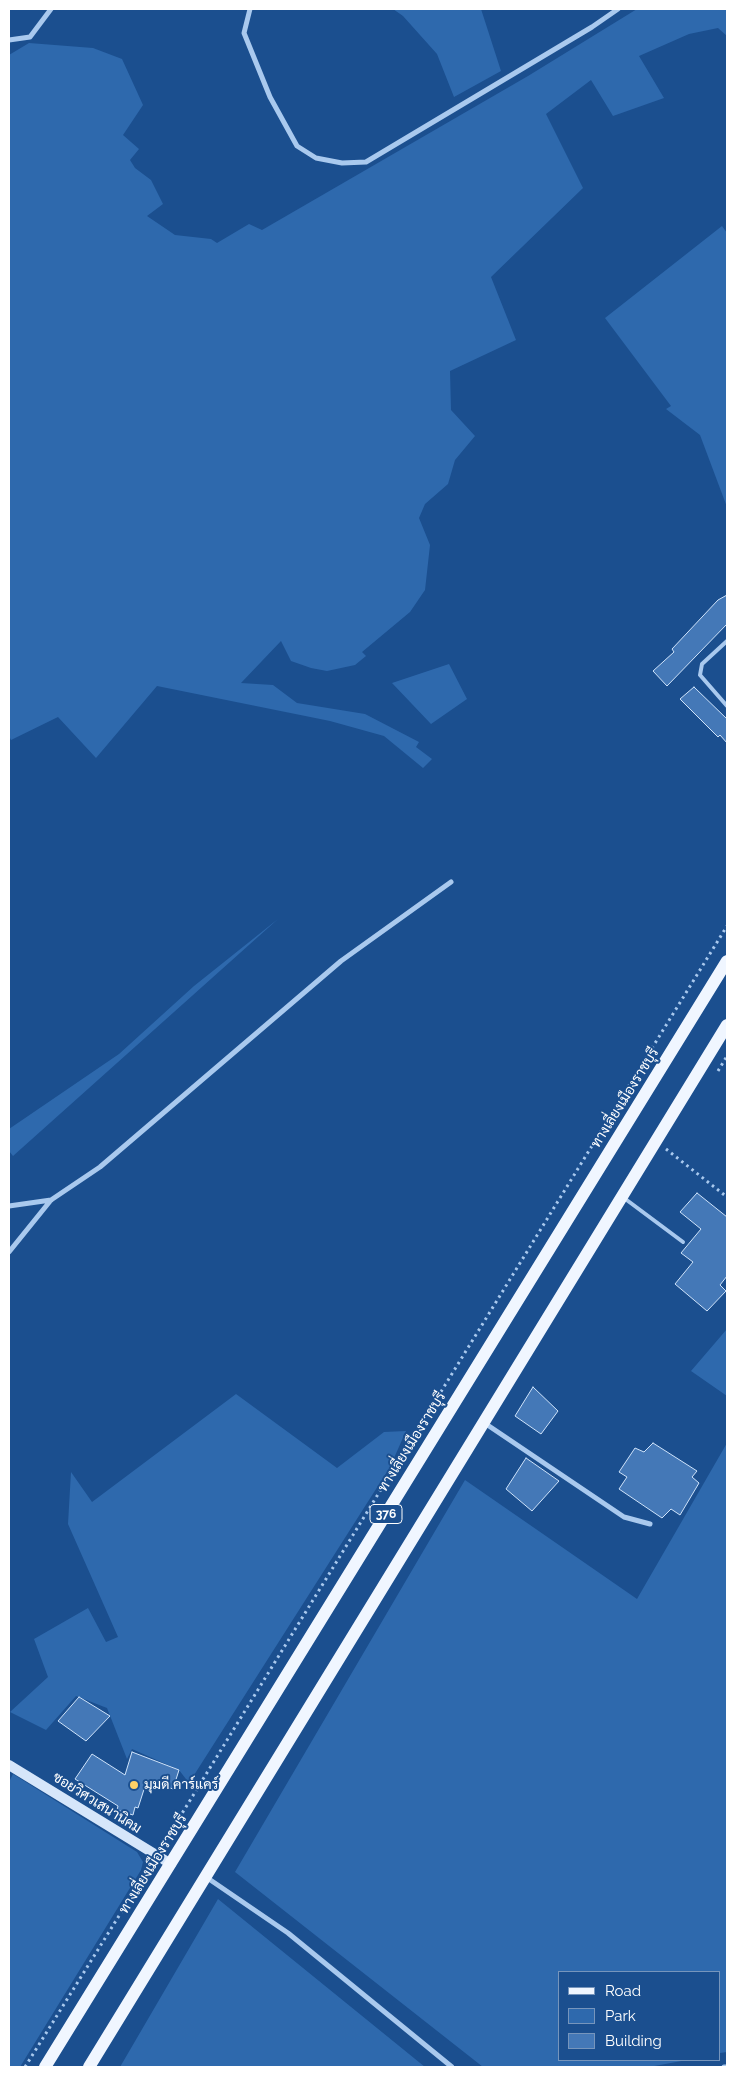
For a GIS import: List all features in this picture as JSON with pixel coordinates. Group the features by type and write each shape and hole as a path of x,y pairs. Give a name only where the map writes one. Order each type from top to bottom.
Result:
{"main road":[{"name":"ทางเลี่ยงเมืองราชบุรี","path":"45,2067 727,961"},
{"name":"376","path":"89,2067 727,1024"}],"street":[{"path":"9,40 30,37 51,9"},
{"path":"250,9 244,33 270,98 297,146 316,158 342,163 366,162 592,27 618,9"},
{"path":"9,1252 51,1200 100,1167 342,961 451,882"},
{"path":"9,1206 51,1200"},
{"path":"483,1422 624,1517 650,1524"},
{"name":"ซอยวิศวเสนานิคม","path":"9,1765 171,1864"},
{"path":"206,1877 288,1934 452,2067"}],"lane":[{"path":"727,641 702,664 700,675 727,706"},
{"path":"622,1196 683,1242"}],"path":[{"path":"163,1844 727,926"},
{"path":"656,1141 727,1197"},
{"path":"25,2067 151,1864"}],"green space":[{"path":"393,9 481,9 501,71 454,97 437,54 403,16"},
{"path":"637,9 727,9 727,36 718,28 689,34 639,56 664,98 613,116 591,80 546,114 583,188 491,277 516,340 450,371 451,410 475,436 455,460 448,484 425,504 419,518 430,545 425,590 410,612 362,652 366,656 355,665 327,671 311,668 291,661 281,641 241,683 273,685 297,703 365,714 419,742 416,747 432,759 423,768 384,736 330,721 157,686 96,758 58,717 11,740 9,736 9,55 29,43 93,48 122,59 143,105 123,135 139,149 130,160 135,168 151,180 163,204 147,216 175,235 211,239 217,243 249,224 262,230 528,76"},
{"path":"722,226 727,233 727,507 700,435 666,409 671,406 605,318"},
{"path":"449,664 467,699 431,724 392,683"},
{"path":"278,919 13,1156 9,1151 9,1129 119,1054 194,986"},
{"path":"727,1329 727,1396 691,1371"},
{"path":"236,1394 337,1468 384,1432 406,1431 390,1467 189,1783 179,1770 132,1749 127,1759 107,1708 76,1696 46,1730 10,1712 48,1677 34,1639 88,1608 106,1642 118,1637 68,1524 71,1472 92,1502"},
{"path":"727,1443 727,2052 721,2053 721,1971 558,1971 558,2061 682,2061 649,2067 483,2067 235,1872 465,1480 637,1599"},
{"path":"13,1774 137,1852 143,1862 141,1870 20,2067 9,2067 9,1782"},
{"path":"218,1899 425,2067 120,2067"}],"building":[{"path":"727,595 727,624 667,686 653,671 674,652 672,649 718,600"},
{"path":"694,687 727,719 727,743 720,735 718,737 680,699"},
{"path":"697,1193 727,1217 727,1276 720,1285 726,1291 707,1311 675,1284 693,1262 681,1253 701,1229 680,1212"},
{"path":"533,1387 558,1411 541,1434 515,1416"},
{"path":"653,1443 697,1471 692,1477 699,1483 680,1515 671,1509 662,1518 619,1489 627,1477 619,1472 635,1448 644,1452"},
{"path":"526,1458 559,1481 532,1511 506,1489"},
{"path":"79,1697 110,1716 86,1741 58,1721"},
{"path":"132,1752 179,1770 173,1789 147,1780 138,1808 135,1807 133,1815 117,1810 118,1806 75,1779 92,1754 125,1775"}],"place":[{"name":"มุมดี คาร์แคร์","path":"134,1785"}]}
